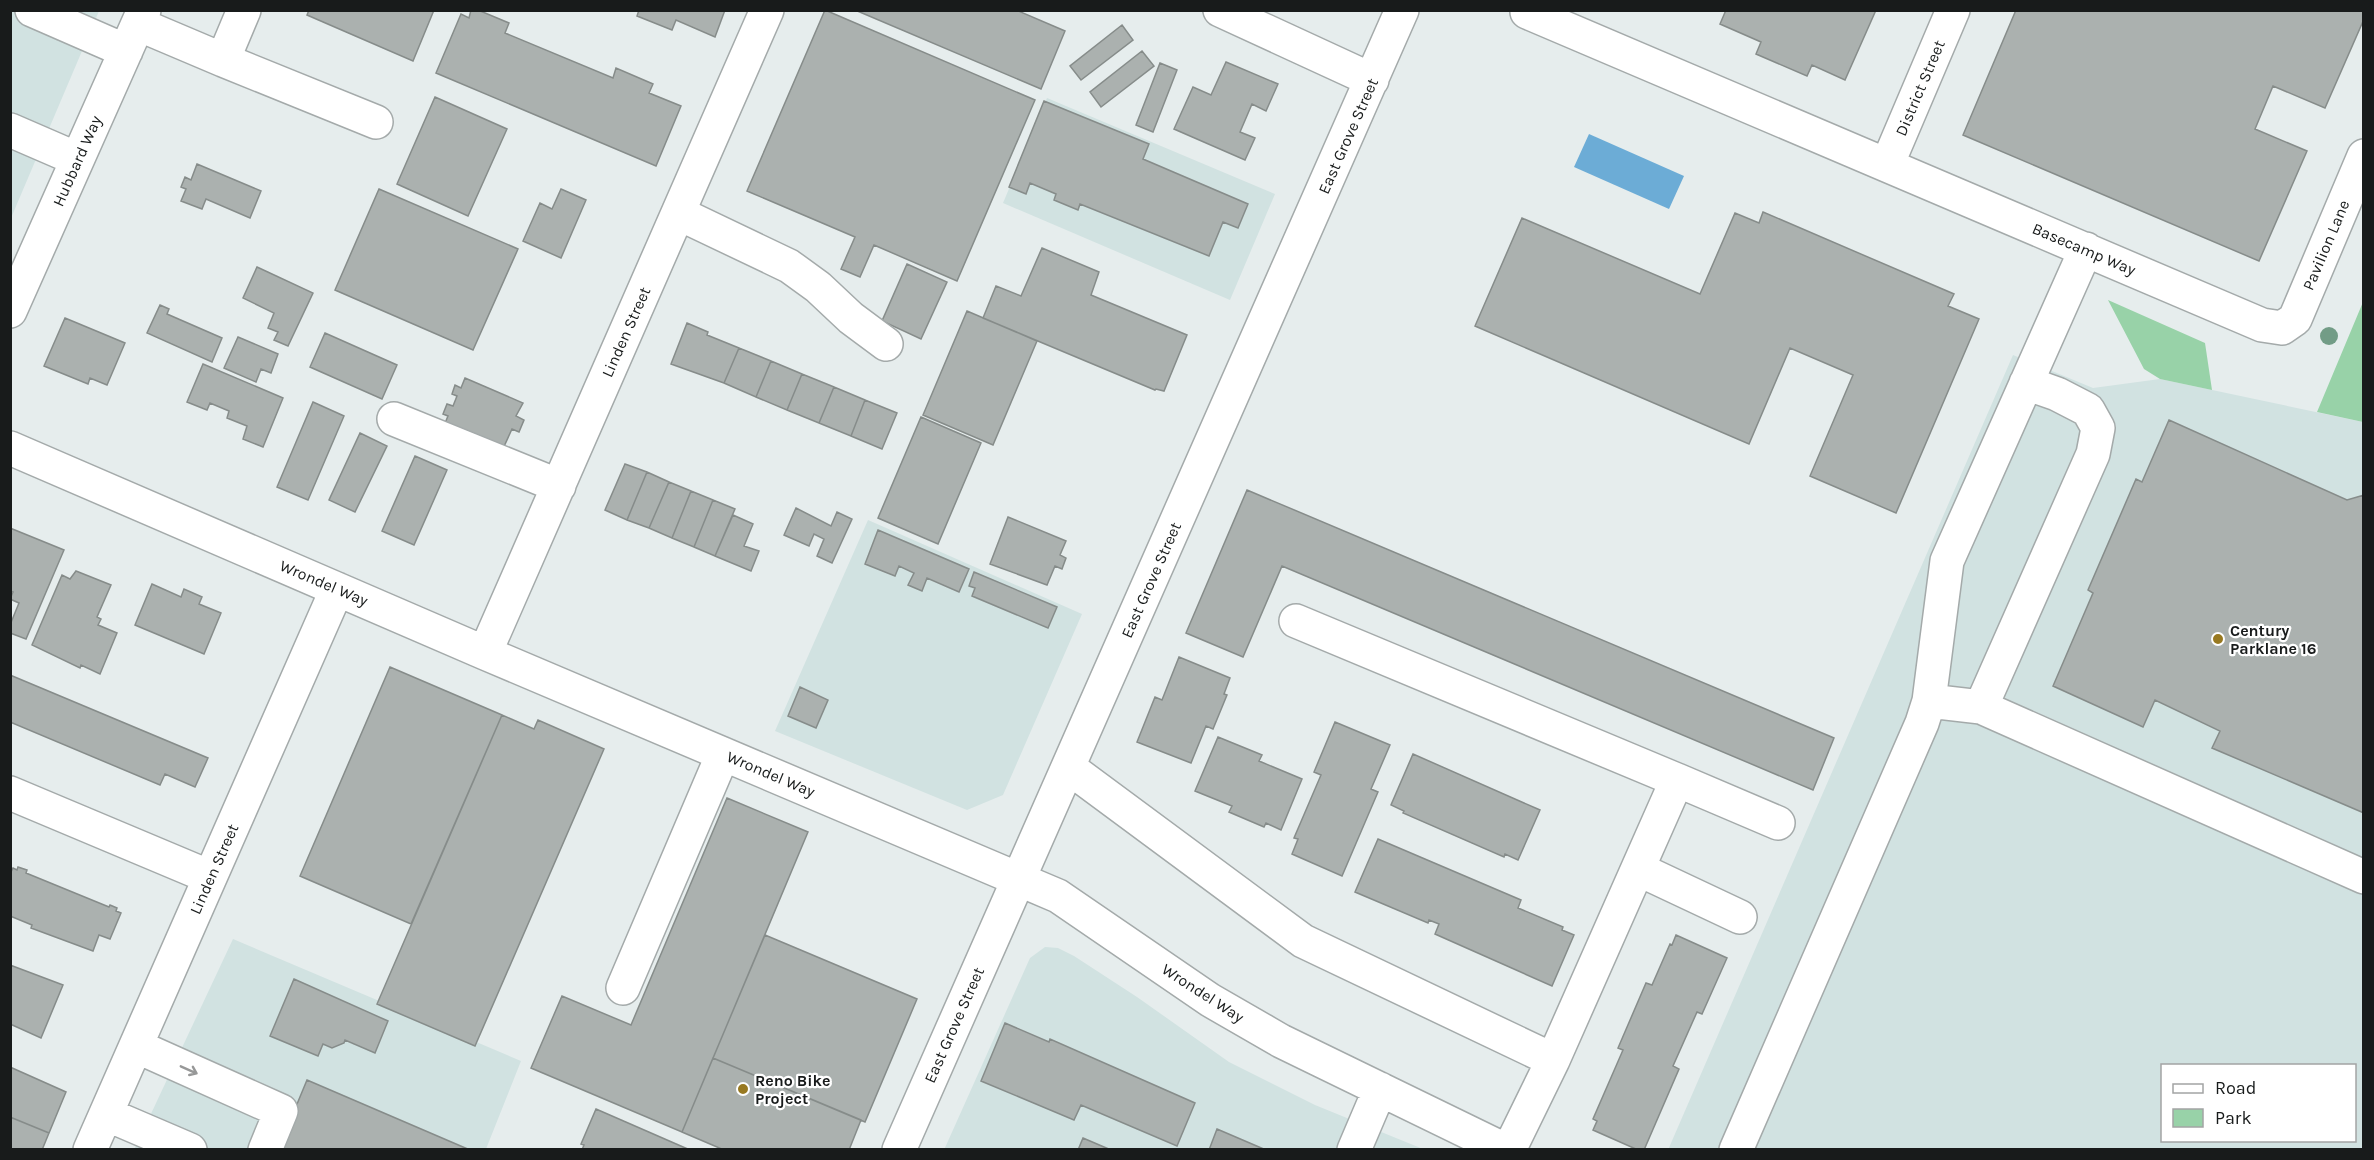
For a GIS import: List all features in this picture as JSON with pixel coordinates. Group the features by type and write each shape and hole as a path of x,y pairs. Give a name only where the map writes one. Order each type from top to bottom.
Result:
{"street":[{"path":"32,10 136,29 223,60 376,123"},
{"path":"223,60 244,10"},
{"name":"Linden Street","path":"485,653 767,10"},
{"path":"1220,10 1372,80"},
{"name":"East Grove Street","path":"899,1149 1402,10"},
{"name":"District Street","path":"1887,165 1953,10"},
{"name":"Basecamp Way","path":"1527,12 2262,325 2282,328"},
{"name":"Hubbard Way","path":"12,305 136,29"},
{"path":"10,130 77,159"},
{"name":"Pavilion Lane","path":"2282,328 2295,319 2364,156"},
{"path":"678,213 789,266 818,287 851,318 886,344"},
{"path":"1746,1146 1922,723 1929,701 1947,561 2086,249"},
{"path":"1981,707 2093,454 2098,428 2088,410 2057,394 2026,383"},
{"path":"394,419 559,486"},
{"name":"Wrondel Way","path":"10,448 1058,896 1220,1006 1281,1041 1507,1149"},
{"name":"Linden Street","path":"90,1149 337,589"},
{"path":"1296,621 1778,823"},
{"path":"1929,701 1981,707 2364,878"},
{"path":"623,988 723,754"},
{"path":"1068,767 1303,941 1553,1060"},
{"path":"1507,1149 1553,1060 1677,780"},
{"path":"10,793 210,877"},
{"path":"1638,869 1740,917"},
{"path":"136,1046 281,1111 265,1149"},
{"path":"1354,1149 1380,1089"},
{"path":"106,1114 190,1149"}],"shaded area":[{"path":"11,11 99,11 11,218"},
{"path":"1047,98 1275,194 1230,300 1003,203"},
{"path":"2013,355 2093,388 2160,379 2363,422 2363,1149 1668,1150"},
{"path":"868,520 1082,614 1003,795 967,810 775,731"},
{"path":"233,939 521,1061 486,1149 134,1150"},
{"path":"1045,947 1058,948 1074,956 1229,1062 1315,1105 1423,1149 944,1150 1030,958"}],"green space":[{"path":"2108,300 2205,343 2212,390 2160,379 2144,369"},
{"path":"2363,302 2363,422 2317,412"}],"water":[{"path":"1589,134 1684,176 1669,209 1574,167"}],"building":[{"path":"309,10 434,10 413,61 307,15"},
{"path":"471,10 478,10 509,23 505,33 613,78 616,68 653,84 649,93 681,106 656,166 436,73 461,14 469,18"},
{"path":"639,10 725,10 715,37 676,20 672,30 637,16"},
{"path":"825,10 1035,100 957,281 874,245 860,277 841,269 855,237 747,191"},
{"path":"855,10 1016,10 1065,31 1041,89"},
{"path":"1726,10 1876,10 1845,80 1812,65 1807,76 1756,54 1761,42 1720,24"},
{"path":"2016,10 2364,10 2364,19 2325,108 2273,86 2255,129 2307,151 2259,261 1963,135"},
{"path":"1122,25 1133,40 1081,80 1070,66"},
{"path":"1142,51 1154,66 1101,107 1090,92"},
{"path":"1226,62 1278,84 1266,111 1252,104 1240,132 1255,138 1245,160 1174,129 1193,87 1211,95"},
{"path":"1160,63 1177,70 1153,132 1136,125"},
{"path":"435,97 507,129 468,216 397,184"},
{"path":"1044,101 1149,144 1143,159 1248,204 1238,228 1223,222 1209,256 1080,204 1078,210 1054,200 1056,194 1030,183 1026,194 1009,187"},
{"path":"197,164 261,191 250,218 206,199 202,209 181,201 186,189 181,187 185,177 191,180"},
{"path":"379,189 518,249 473,350 335,290"},
{"path":"561,189 586,200 561,258 523,241 540,203 552,209"},
{"path":"1763,212 1954,294 1948,306 1979,319 1896,513 1810,476 1853,375 1790,348 1749,444 1475,326 1522,218 1700,294 1735,213 1759,223"},
{"path":"1042,248 1099,272 1091,295 1187,335 1164,391 1155,390 983,318 996,286 1021,296"},
{"path":"907,264 947,282 921,339 882,321"},
{"path":"257,267 313,293 288,346 274,340 278,332 268,328 274,313 243,298"},
{"path":"160,305 169,309 167,314 222,338 212,362 147,333"},
{"path":"967,311 1037,341 993,445 923,415"},
{"path":"65,318 125,343 107,385 90,378 88,384 44,366"},
{"path":"687,323 708,332 707,335 739,348 724,383 671,364"},
{"path":"325,333 397,365 382,399 310,367"},
{"path":"238,337 278,354 271,373 261,369 256,382 224,368"},
{"path":"739,348 771,361 756,397 724,383"},
{"path":"771,361 802,374 787,410 756,397"},
{"path":"203,364 283,398 263,447 243,439 247,426 227,418 229,411 210,403 207,410 187,402"},
{"path":"802,374 834,387 819,423 787,410"},
{"path":"465,378 523,403 516,416 524,420 519,432 512,429 501,453 443,428 448,416 443,414 447,404 453,406 457,396 452,394 455,385 461,388"},
{"path":"834,387 865,400 851,436 819,423"},
{"path":"865,400 897,413 882,449 851,436"},
{"path":"313,402 344,416 308,500 277,487"},
{"path":"921,417 981,443 938,544 878,518"},
{"name":"Century Parklane 16","path":"2169,420 2347,500 2364,495 2364,813 2212,748 2220,731 2155,700 2143,727 2053,686 2093,593 2088,590 2136,479 2142,482"},
{"path":"360,433 387,446 355,512 329,500"},
{"path":"415,456 447,470 414,545 382,531"},
{"path":"625,464 647,472 627,520 605,510"},
{"path":"647,472 669,482 649,528 627,520"},
{"path":"669,482 691,491 672,538 649,528"},
{"path":"1247,490 1834,738 1813,790 1282,566 1243,657 1186,633"},
{"path":"691,491 713,500 694,547 672,538"},
{"path":"713,500 735,509 715,556 694,547"},
{"path":"796,508 831,526 837,512 852,519 832,563 817,556 824,539 814,534 809,546 784,535"},
{"path":"733,515 753,524 744,546 759,551 751,571 715,556"},
{"path":"1008,517 1066,541 1060,555 1066,558 1062,569 1055,566 1047,585 990,564"},
{"path":"10,528 64,550 26,639 10,633 10,625 19,603 10,599 13,592 10,591"},
{"path":"878,530 969,569 959,592 927,578 922,591 908,585 914,573 899,566 895,576 865,564"},
{"path":"76,571 111,585 97,617 101,619 98,625 117,633 100,674 81,665 80,668 32,645 62,575 70,579"},
{"path":"974,572 1057,607 1048,628 972,596 975,588 969,586"},
{"path":"152,584 181,597 184,589 202,597 199,604 221,613 204,654 135,625"},
{"path":"1179,657 1230,678 1224,694 1227,695 1213,729 1206,726 1191,763 1137,742 1155,697 1162,700"},
{"path":"390,667 502,715 411,924 300,876"},
{"path":"10,675 208,758 195,787 165,774 160,785 10,722"},
{"path":"800,687 828,700 816,728 788,716"},
{"path":"502,715 534,729 538,720 604,749 475,1046 377,1004"},
{"path":"1335,722 1390,745 1371,789 1378,792 1342,876 1292,854 1298,839 1294,838 1321,775 1314,772"},
{"path":"1218,737 1262,755 1259,761 1302,779 1281,830 1266,823 1264,827 1229,812 1232,806 1195,791"},
{"path":"1413,754 1540,810 1518,860 1505,854 1504,857 1403,813 1404,811 1391,805"},
{"path":"727,798 808,832 682,1132 531,1068 562,996 631,1025"},
{"path":"1378,839 1521,900 1518,908 1563,927 1562,930 1574,935 1552,986 1435,934 1439,924 1429,920 1428,923 1355,892"},
{"path":"18,867 27,870 26,873 109,907 110,905 117,908 116,911 121,913 110,939 99,935 93,951 31,928 32,925 10,916 10,874 13,868 17,870"},
{"path":"765,935 917,999 865,1122 713,1058"},
{"path":"1676,935 1727,958 1702,1014 1697,1012 1673,1066 1679,1069 1644,1150 1638,1150 1593,1130 1597,1121 1593,1119 1623,1050 1618,1048 1646,983 1652,985"},
{"path":"10,965 63,985 41,1038 10,1024"},
{"path":"294,979 388,1021 375,1053 345,1040 344,1043 332,1048 323,1044 318,1056 270,1036"},
{"path":"1005,1023 1049,1042 1050,1039 1195,1103 1177,1146 1081,1105 1074,1120 981,1081"},
{"name":"Reno Bike Project","path":"713,1058 861,1120 849,1150 724,1150 682,1132"},
{"path":"10,1067 66,1092 49,1133 10,1117"},
{"path":"307,1080 470,1150 278,1150"},
{"path":"596,1109 690,1150 582,1150 584,1145 581,1144"},
{"path":"10,1117 49,1133 42,1150 10,1150"},
{"path":"1217,1129 1266,1150 1209,1150"},
{"path":"1083,1138 1111,1150 1078,1150"}],"place":[{"name":"Century Parklane 16","path":"2218,639"},
{"name":"Reno Bike Project","path":"743,1089"}]}
